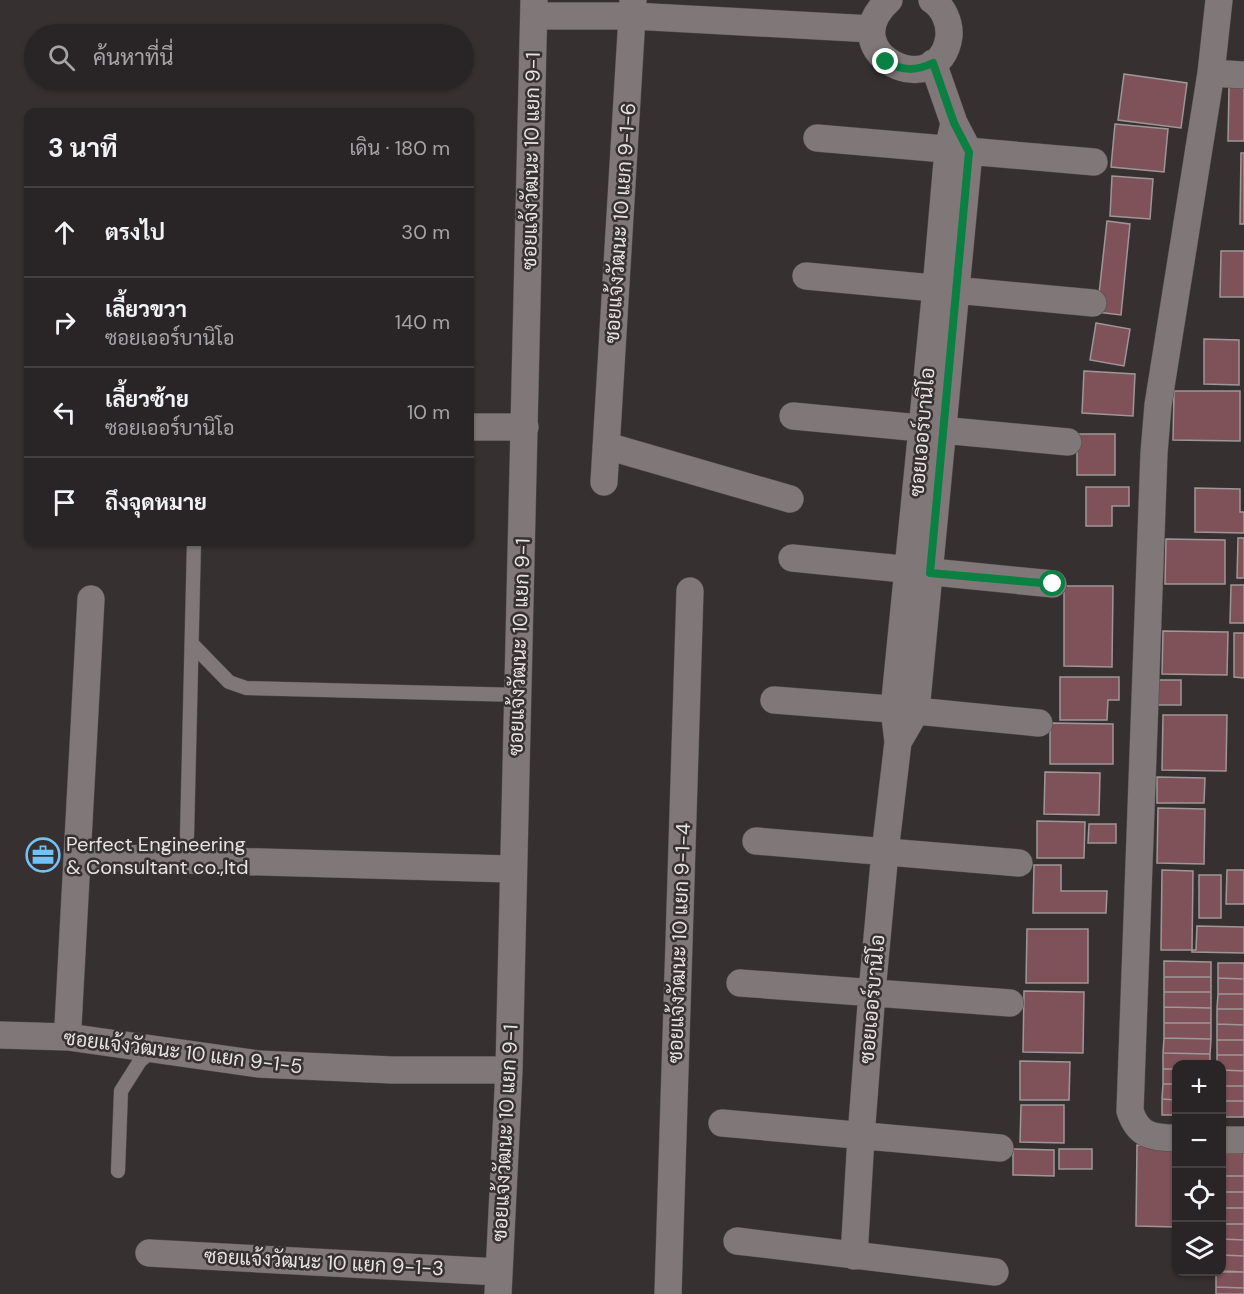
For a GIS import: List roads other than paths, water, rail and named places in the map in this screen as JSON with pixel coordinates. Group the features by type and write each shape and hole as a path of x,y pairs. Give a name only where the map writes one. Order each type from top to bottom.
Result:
{"street":[{"path":"889,0 880,8 875,18 872,29 873,41 886,62 897,68 910,70 933,63 947,45 948,21 943,11 932,0"},
{"path":"1172,1138 1158,1138 1139,1129 1130,1111 1155,434 1211,73 1219,0"},
{"path":"534,8 633,8 872,29"},
{"name":"ซอยแจ้งวัฒนะ 10 แยก 9-1","path":"498,1283 510,1070 534,8"},
{"name":"ซอยแจ้งวัฒนะ 10 แยก 9-1-6","path":"604,482 633,8"},
{"name":"ซอยเออร์บานิโอ","path":"854,1256 872,992 885,852 898,742 905,710 947,289 958,151 954,123 933,63"},
{"path":"1211,73 1244,75"},
{"path":"817,138 1094,162"},
{"path":"806,276 1093,303"},
{"path":"793,416 1068,442"},
{"path":"474,427 525,427"},
{"path":"607,446 790,499"},
{"path":"792,558 1053,584"},
{"name":"ซอยแจ้งวัฒนะ 10 แยก 9-1-4","path":"668,1294 690,591"},
{"path":"68,1026 79,857 91,599"},
{"path":"774,700 1039,723"},
{"path":"756,841 1019,863"},
{"path":"79,857 513,869"},
{"path":"740,984 1010,1003"},
{"name":"ซอยแจ้งวัฒนะ 10 แยก 9-1-5","path":"0,1035 68,1037 258,1064 392,1070 510,1070"},
{"path":"722,1123 1000,1148"},
{"path":"1226,1140 1244,1140"},
{"path":"737,1241 994,1272"},
{"name":"ซอยแจ้งวัฒนะ 10 แยก 9-1-3","path":"149,1253 498,1283"}],"lane":[{"path":"187,836 194,546"},
{"path":"192,644 229,682 246,688 518,695"},
{"path":"118,1171 121,1091 140,1061 155,1048"}],"place":[{"name":"Perfect Engineering & Consultant co.,ltd","path":"43,855"}]}
